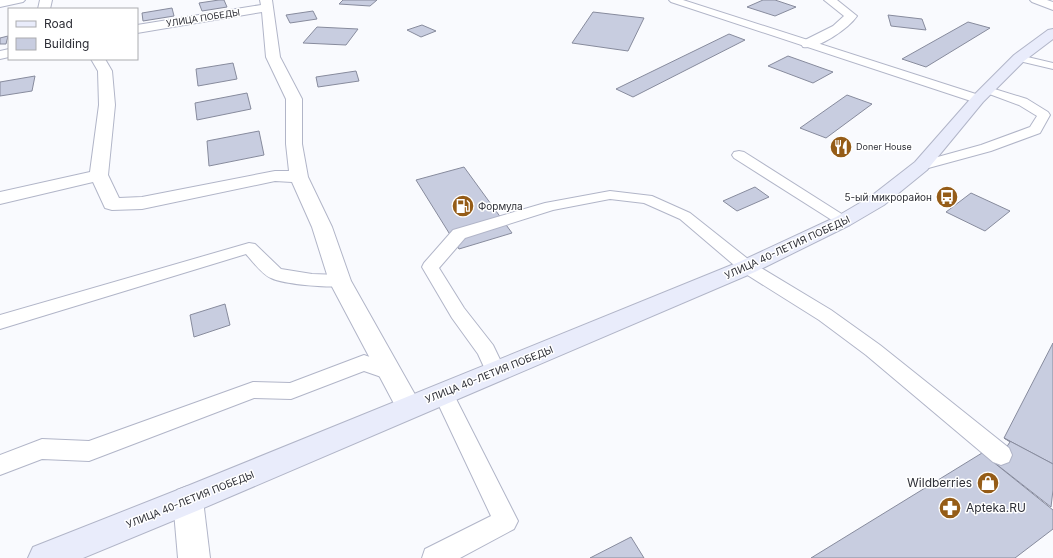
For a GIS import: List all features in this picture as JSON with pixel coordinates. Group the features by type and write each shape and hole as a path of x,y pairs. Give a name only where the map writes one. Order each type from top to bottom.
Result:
{"main road":[{"name":"УЛИЦА 40-ЛЕТИЯ ПОБЕДЫ","path":"44,558 188,500 443,392 496,372 747,267 844,221 877,201 921,166 983,95 1019,58 1053,33"}],"street":[{"path":"0,3 19,0"},
{"path":"808,44 837,29 851,16 830,0"},
{"path":"1036,0 1053,6"},
{"path":"267,3 273,57 294,99 294,144 299,176 322,227 340,282 408,407"},
{"name":"УЛИЦА ПОБЕДЫ","path":"138,29 267,3"},
{"path":"99,60 105,71 107,105 99,175 112,204 142,203 275,176 299,176"},
{"path":"0,198 99,175"},
{"path":"188,500 194,558"}],"lane":[{"path":"674,0 808,44 983,95 1024,102 1044,115 1035,130 986,148 921,166"},
{"path":"1019,58 1053,66"},
{"path":"739,155 844,221"},
{"path":"496,372 486,350 458,314 430,267 459,234 550,206 610,195 647,199 685,216 747,267 825,315 873,350 1001,455"},
{"path":"0,322 249,248 276,274 312,280 340,282"},
{"path":"0,465 42,449 89,451 253,390 291,391 364,363 390,372"},
{"path":"434,558 506,521 443,392"}],"building":[{"path":"224,0 227,7 202,11 199,3"},
{"path":"343,0 377,0 370,6 339,4"},
{"path":"763,0 775,0 796,7 775,16 747,7"},
{"path":"172,8 174,16 143,21 142,13"},
{"path":"313,11 317,19 290,23 286,15"},
{"path":"593,12 644,18 628,51 572,43"},
{"path":"888,15 922,19 926,30 891,26"},
{"path":"968,22 990,28 926,67 902,59"},
{"path":"422,25 436,31 421,37 407,30"},
{"path":"317,27 358,29 346,45 303,43"},
{"path":"729,34 745,40 633,97 616,89"},
{"path":"8,36 6,44 0,44 0,38"},
{"path":"788,56 833,72 813,83 768,66"},
{"path":"233,63 237,79 198,86 196,69"},
{"path":"356,71 359,81 318,87 316,77"},
{"path":"35,76 32,91 0,96 0,82"},
{"path":"247,93 251,109 197,120 195,103"},
{"path":"847,95 872,104 826,138 800,128"},
{"path":"259,131 264,155 209,166 207,141"},
{"name":"Формула","path":"464,167 512,233 459,249 416,180"},
{"path":"755,187 769,197 737,211 723,201"},
{"path":"971,193 1010,211 985,231 946,212"},
{"path":"225,304 230,325 194,337 190,315"},
{"path":"1053,343 1053,464 1004,438"},
{"path":"1004,438 1053,464 1053,490 1051,507 982,453 1001,455 1010,442"},
{"path":"982,453 1053,510 1053,529 1015,558 811,558"},
{"path":"631,537 644,558 590,558"}],"place":[{"name":"Doner House","path":"841,147"},
{"name":"5-ый микрорайон","path":"947,197"},
{"name":"Формула","path":"463,206"},
{"name":"Wildberries","path":"988,483"},
{"name":"Apteka.RU","path":"950,508"}]}
